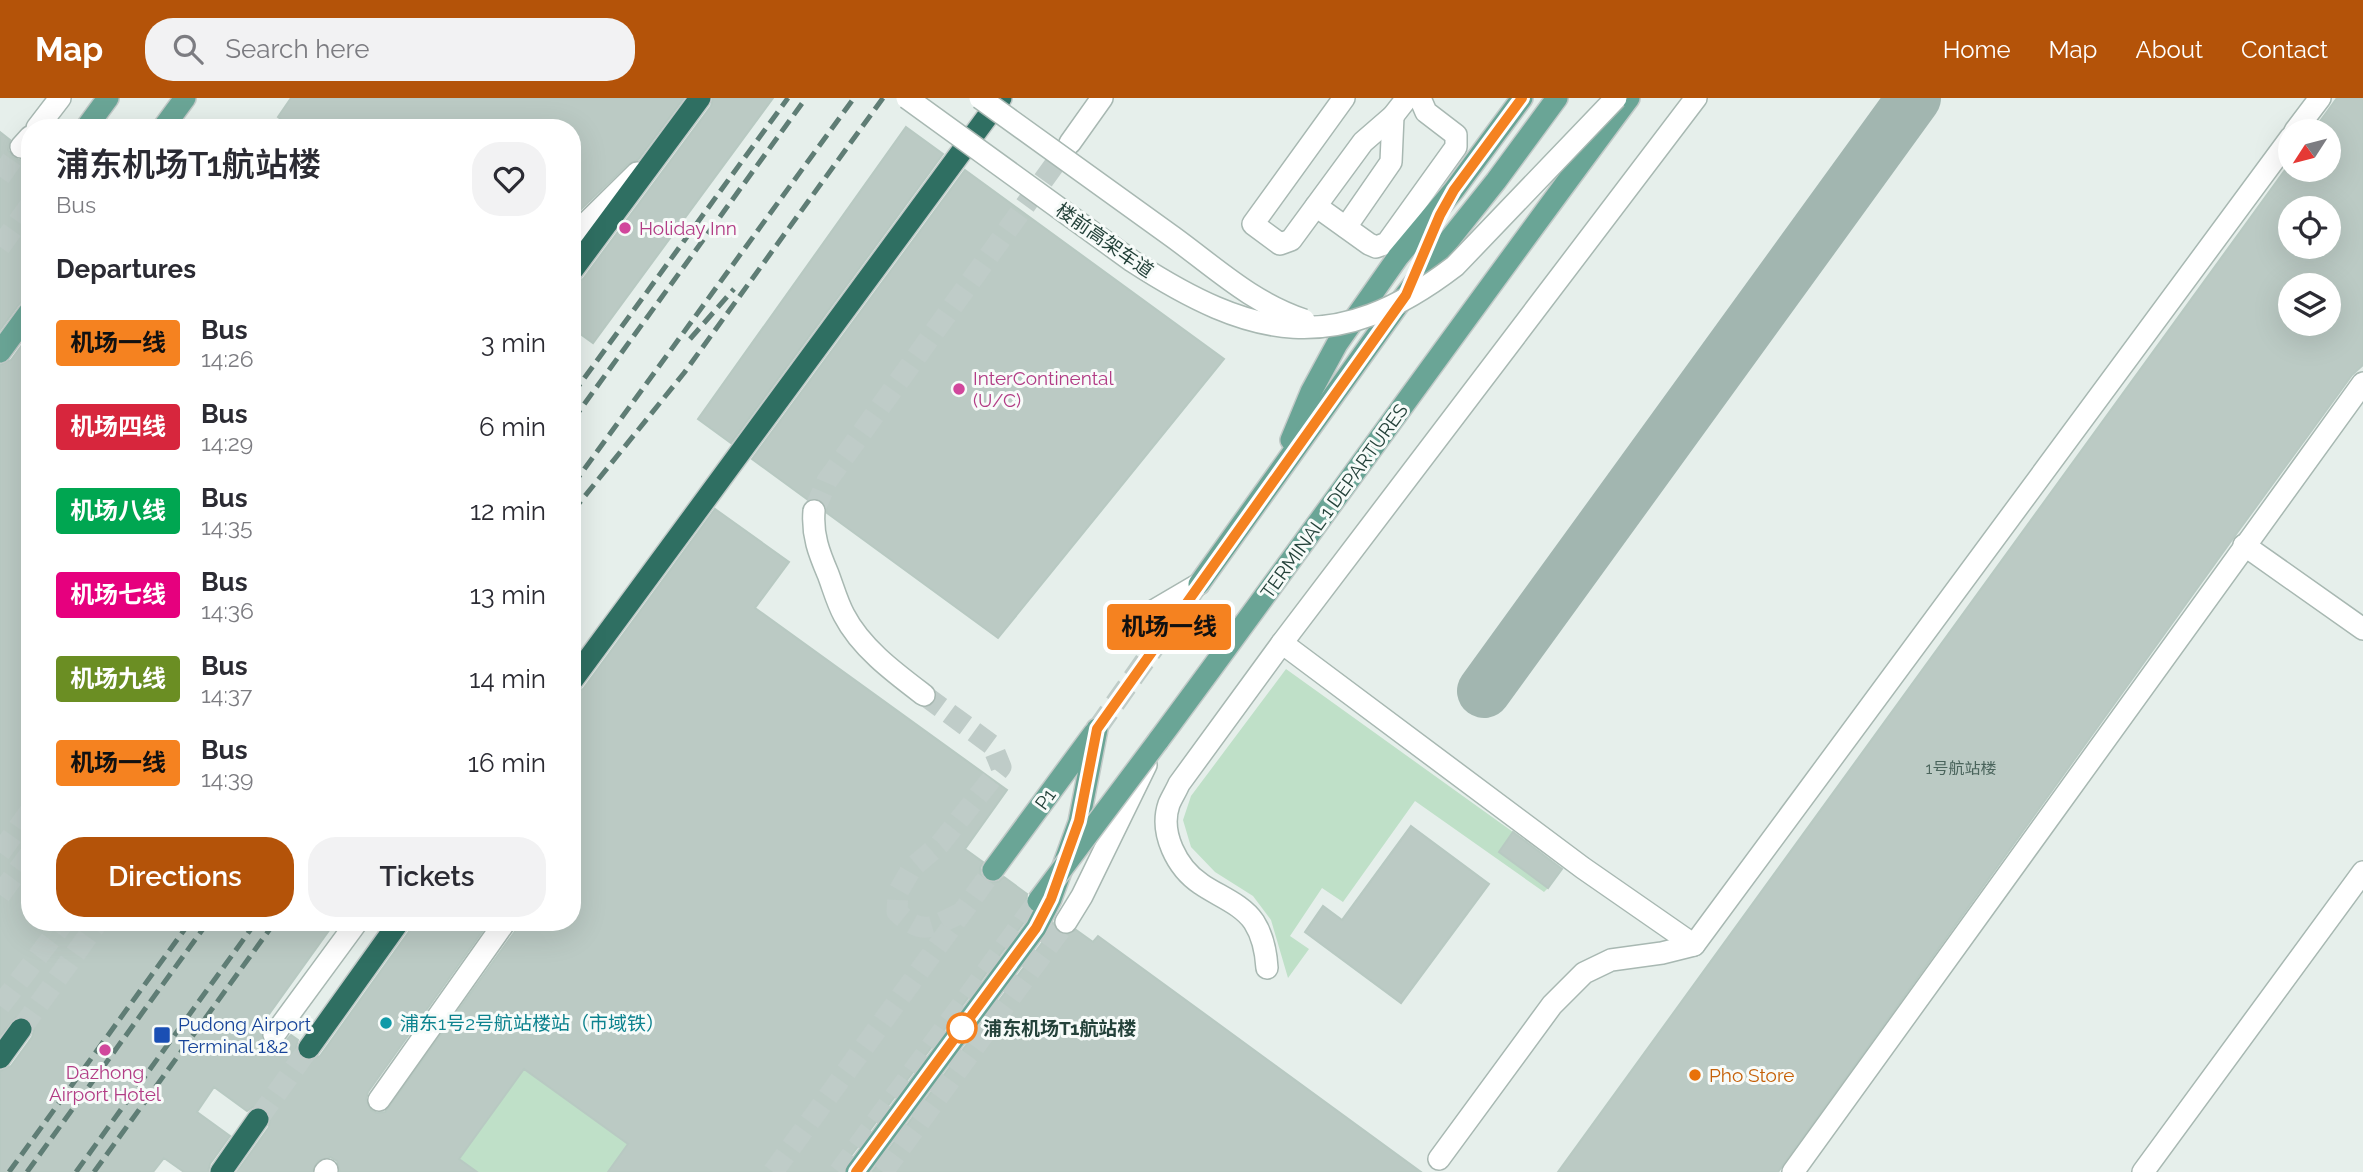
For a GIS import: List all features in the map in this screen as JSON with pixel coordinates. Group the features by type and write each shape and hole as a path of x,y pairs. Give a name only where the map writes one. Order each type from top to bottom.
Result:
{"highway":[{"path":"581,259 700,98"},
{"path":"581,669 1001,98"},
{"path":"309,1048 393,931"},
{"path":"0,1058 21,1029"},
{"path":"221,1172 258,1119"}],"main road":[{"path":"93,119 108,98"},
{"path":"170,119 185,98"},
{"path":"1275,477 1311,392 1337,344 1398,257 1454,190 1522,98"},
{"path":"1199,584 1406,295 1496,181 1556,98"},
{"name":"TERMINAL 1 DEPARTURES","path":"1038,901 1302,547 1489,285 1629,98"},
{"path":"1406,295 1440,215 1454,190"},
{"path":"0,352 21,323"},
{"name":"P1","path":"856,1172 1036,928 1051,899 1079,821 1097,729 993,870"}],"street":[{"path":"44,119 60,98"},
{"name":"楼前高架车道","path":"907,98 1166,283 1223,311 1252,320 1281,326 1326,328 1380,313 1421,290 1455,266 1616,98"},
{"path":"980,98 1242,290 1283,313 1326,328"},
{"path":"1070,143 1102,98"},
{"path":"1344,98 1253,224 1280,244 1292,240 1363,142 1393,116 1407,98"},
{"path":"1316,206 1376,247 1387,243 1456,147 1456,135 1426,112 1420,98"},
{"path":"1267,968 1266,951 1254,922 1242,909 1199,883 1181,866 1171,847 1167,829 1168,806 1179,784 1282,643 1696,98"},
{"path":"2304,119 2319,98"},
{"path":"1346,227 1391,162 1393,116"},
{"path":"581,228 666,144"},
{"path":"1439,1159 1552,1005 1584,973 1611,960 1662,953 1694,945 2278,155"},
{"path":"1793,1172 2363,383"},
{"path":"814,512 812,526 816,544 845,616 865,644 924,695"},
{"path":"2245,545 2363,629"},
{"path":"1153,611 1199,584"},
{"path":"1282,643 1562,852 1694,945"},
{"path":"1066,922 1082,896 1158,741"},
{"path":"2143,1172 2363,872"},
{"path":"274,1035 350,931"},
{"path":"379,1100 499,931"}],"green space":[{"path":"1286,669 1513,832 1499,852 1548,888 1544,892 1415,801 1343,902 1322,888 1290,936 1309,949 1288,978 1271,920 1253,896 1215,872 1191,847 1183,820 1191,796"},
{"path":"524,1069 628,1144 608,1172 450,1172"}],"building":[{"path":"291,98 684,98 638,160 628,164 581,209 581,119 278,117"},
{"path":"713,98 773,98 593,343 581,334 581,280 711,106"},
{"path":"2337,98 2363,98 2363,365 2352,375 2234,537 1778,1172 1558,1172 2278,180 2278,182 2342,182 2342,119 2322,119"},
{"path":"906,127 943,154 731,443 698,419"},
{"path":"0,132 10,140 8,150 13,157 21,159 21,302 0,330"},
{"name":"InterContinental (U/C)","path":"965,170 1224,359 998,638 827,513 822,500 808,500 752,459"},
{"path":"21,346 21,931 329,931 267,1017 269,1019 261,1033 262,1041 273,1048 280,1047 291,1035 298,1040 297,1054 308,1061 320,1056 409,931 483,931 368,1092 366,1099 371,1110 377,1113 385,1112 515,931 581,931 581,690 715,509 789,562 755,608 1007,790 965,849 983,862 981,875 986,881 998,882 1004,877 1027,894 1026,906 1030,911 845,1164 843,1172 608,1172 628,1144 524,1069 459,1159 477,1172 340,1172 337,1161 330,1157 318,1161 312,1172 237,1172 269,1127 270,1114 260,1106 247,1111 214,1087 197,1112 230,1136 210,1164 208,1172 184,1172 164,1158 153,1172 0,1172 0,1071 11,1066 34,1030 29,1019 16,1017 0,1036 0,365 11,360"},
{"path":"1411,826 1489,884 1401,1003 1305,932 1323,906 1342,920"},
{"path":"1513,832 1562,869 1548,888 1499,852"},
{"path":"1053,923 1059,933 1065,935 1076,930 1093,942 1098,936 1421,1172 872,1172 1047,936"}],"taxiway":[{"path":"1484,691 1914,98"}],"tunnel":[{"path":"814,511 827,481 1070,143"},
{"path":"0,177 21,147"},
{"path":"0,247 21,218"},
{"path":"1097,729 1199,584"},
{"path":"924,695 992,745 1001,767 940,844 912,868 898,892 897,912 914,925 928,927 961,913"},
{"path":"0,853 21,824"},
{"path":"0,895 21,866"},
{"path":"773,1172 993,870"},
{"path":"839,1172 1038,901"},
{"path":"883,1172 1066,922"},
{"path":"0,1006 57,931"},
{"path":"21,1029 92,931"},
{"path":"258,1119 309,1048"}],"railway":[{"path":"581,383 788,98"},
{"path":"581,409 806,98"},
{"path":"581,474 854,98"},
{"path":"581,501 684,373 883,98"},
{"path":"690,339 734,289"},
{"path":"9,1172 183,931"},
{"path":"27,1172 201,931"},
{"path":"76,1172 250,931"},
{"path":"94,1172 268,931"}],"bus line":[{"name":"机场一线","path":"856,1172 1036,928 1051,899 1079,821 1097,729 1406,295 1440,215 1454,190 1522,98"}],"place":[{"name":"Holiday Inn","path":"625,228"},
{"name":"InterContinental (U/C)","path":"959,389"},
{"name":"浦东1号2号航站楼站（市域铁）","path":"386,1023"},
{"name":"浦东机场T1航站楼","path":"962,1028"},
{"name":"Pudong Airport Terminal 1&2","path":"162,1035"},
{"name":"Dazhong Airport Hotel","path":"105,1050"},
{"name":"Pho Store","path":"1695,1075"}]}
